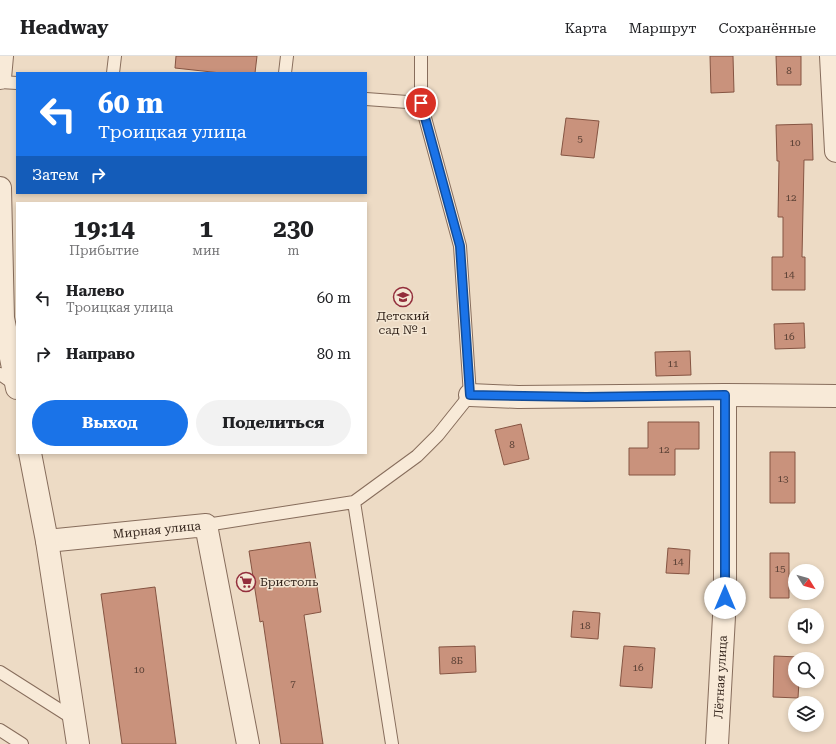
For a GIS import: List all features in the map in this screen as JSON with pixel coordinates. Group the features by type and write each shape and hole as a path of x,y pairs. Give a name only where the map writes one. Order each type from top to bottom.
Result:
{"street":[{"path":"0,78 2,56"},
{"path":"831,56 836,151"},
{"path":"0,188 2,317 16,381"},
{"path":"470,395 588,397 725,395 836,396"},
{"name":"Лётная улица","path":"717,744 725,598 725,395"},
{"path":"30,454 47,541 78,744"},
{"name":"Мирная улица","path":"47,541 206,525 248,744"}],"lane":[{"path":"113,72 115,56"},
{"path":"286,72 287,56"},
{"path":"206,525 354,502 417,456 438,435 470,395 460,246 421,103 421,56"},
{"path":"0,82 16,83"},
{"path":"367,99 421,103"},
{"path":"0,374 16,385"},
{"path":"354,502 392,744"},
{"path":"0,672 74,719"},
{"path":"0,730 22,744"}],"building":[{"path":"176,56 257,56 255,72 212,72 175,68"},
{"path":"710,56 733,56 734,92 711,93"},
{"path":"776,56 801,56 801,85 777,85"},
{"path":"566,118 599,121 594,158 561,155"},
{"path":"812,124 813,160 804,160 802,257 805,257 805,290 772,290 772,257 783,257 783,217 778,217 779,161 777,161 776,125"},
{"path":"804,323 805,348 775,349 774,324"},
{"path":"690,351 691,375 656,376 655,352"},
{"path":"648,422 699,422 699,449 675,449 675,475 629,475 629,448 648,448"},
{"path":"521,424 529,459 504,465 495,430"},
{"path":"770,452 795,452 795,503 770,503"},
{"path":"310,542 321,612 304,615 323,744 281,744 263,621 260,622 249,551"},
{"path":"668,548 690,550 689,574 666,573"},
{"path":"770,553 789,553 788,598 770,598"},
{"path":"155,587 176,744 122,744 101,594"},
{"path":"573,611 600,613 598,639 571,637"},
{"path":"475,646 476,672 440,674 439,647"},
{"path":"624,646 655,648 652,688 620,686"},
{"path":"774,656 788,657 788,688 799,688 798,696 773,697"}],"place":[{"name":"Детский сад № 1","path":"403,297"},
{"name":"Бристоль","path":"246,582"}],"route":[{"path":"421,103 460,246 470,395 518,397 610,397 725,395 725,598"}]}
